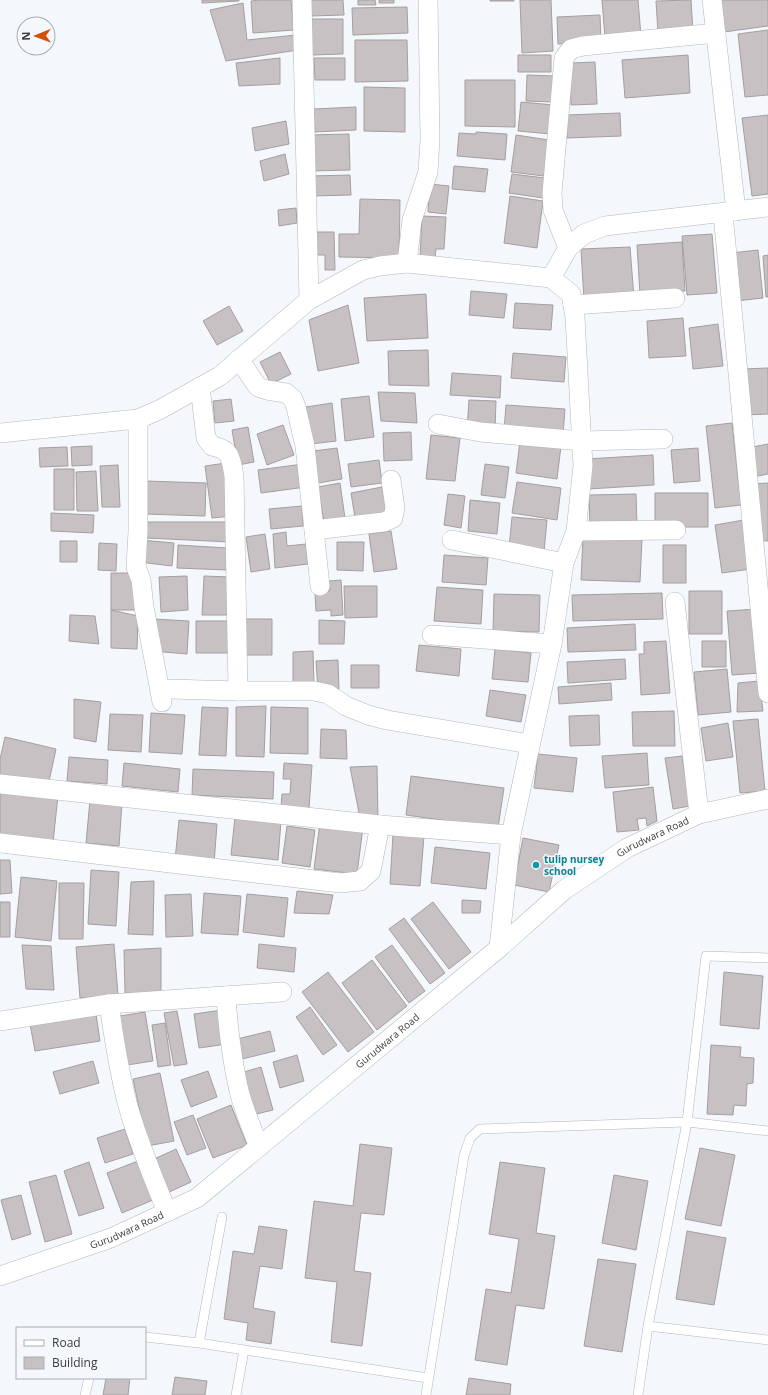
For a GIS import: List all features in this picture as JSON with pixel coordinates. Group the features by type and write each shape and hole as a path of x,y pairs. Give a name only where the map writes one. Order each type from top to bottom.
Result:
{"street":[{"path":"302,0 310,300"},
{"path":"406,263 412,220 428,172 430,140 428,0"},
{"path":"712,0 716,33 768,693"},
{"path":"568,248 553,210 552,193 564,58 572,49 583,46 716,33"},
{"path":"551,278 568,248 584,234 605,226 768,207"},
{"path":"0,433 138,419 159,410 220,376 310,300 363,270 380,266 406,263 551,278 571,294 575,317 583,466 576,531 564,563 552,644 511,835 499,948"},
{"path":"573,305 675,298"},
{"path":"239,360 258,387 286,393 293,399 305,446 320,586"},
{"path":"200,387 206,438 212,446 219,447 226,451 231,459 234,476 238,691"},
{"path":"138,419 138,531 136,567 141,580 144,608 166,696 238,691 314,691 328,694 346,706 368,715 386,720 530,744"},
{"path":"438,424 480,432 582,441 663,439"},
{"path":"314,530 384,522 393,518 395,508 391,480"},
{"path":"576,531 676,530"},
{"path":"452,540 564,563"},
{"path":"675,602 699,814"},
{"path":"432,635 552,644"},
{"path":"0,784 380,825 511,835"},
{"name":"Gurudwara Road","path":"0,1276 111,1238 198,1198 499,948 564,890 627,848 699,814 768,799"},
{"path":"0,843 340,883 360,882 371,871 380,825"},
{"path":"0,1021 109,1004 282,992"},
{"path":"226,996 228,1031 240,1093 259,1147"},
{"path":"109,1004 117,1059 128,1107 150,1171 168,1212"}],"lane":[{"path":"638,1395 648,1326 687,1122 706,956 768,958"},
{"path":"426,1395 464,1156 470,1138 480,1129 687,1122 768,1131"},
{"path":"199,1343 222,1217"},
{"path":"648,1326 768,1340"},
{"path":"146,1337 199,1343 428,1378"},
{"path":"236,1395 244,1350"},
{"path":"85,1395 89,1379"}],"building":[{"path":"202,0 239,0 239,1 202,3"},
{"path":"291,0 294,30 253,33 251,1"},
{"path":"310,0 343,0 344,15 311,16"},
{"path":"358,0 375,0 376,5 358,5"},
{"path":"379,0 394,0 394,3 379,3"},
{"path":"514,0 514,1 490,1"},
{"path":"520,0 551,0 553,51 522,53"},
{"path":"602,0 638,0 641,36 605,38"},
{"path":"691,0 693,31 658,33 656,1"},
{"path":"721,0 768,0 768,26 724,32"},
{"path":"243,3 247,40 296,35 298,50 226,61 210,10"},
{"path":"407,7 408,33 353,35 352,8"},
{"path":"600,15 601,42 558,44 557,17"},
{"path":"311,19 343,19 343,54 312,55"},
{"path":"768,30 768,95 745,97 738,34"},
{"path":"355,40 407,40 408,81 355,82"},
{"path":"518,55 551,55 551,72 518,72"},
{"path":"688,55 690,93 625,98 622,60"},
{"path":"280,58 280,84 239,86 236,63"},
{"path":"314,58 345,58 345,80 315,80"},
{"path":"595,62 597,104 571,105 570,63"},
{"path":"527,75 554,76 553,102 526,101"},
{"path":"465,80 515,80 515,127 465,126"},
{"path":"364,87 405,88 405,132 364,131"},
{"path":"521,102 554,105 551,134 518,131"},
{"path":"356,107 356,130 315,132 314,109"},
{"path":"620,113 621,136 567,138 566,115"},
{"path":"768,115 768,194 752,196 742,118"},
{"path":"286,121 289,144 255,151 252,128"},
{"path":"476,132 507,134 505,160 457,156 459,133 476,134"},
{"path":"349,134 350,170 311,171 310,135"},
{"path":"516,135 549,140 544,176 511,172"},
{"path":"285,154 289,174 264,181 260,161"},
{"path":"454,166 488,169 485,192 452,189"},
{"path":"512,174 545,178 543,198 509,193"},
{"path":"350,175 351,195 311,196 311,176"},
{"path":"430,184 449,186 446,214 428,212"},
{"path":"510,196 543,201 537,248 504,243"},
{"path":"360,199 400,200 399,258 339,257 339,234 359,234"},
{"path":"296,208 297,223 279,226 278,210"},
{"path":"422,216 446,217 444,249 436,249 435,260 420,259"},
{"path":"316,232 334,232 335,270 325,270 325,255 316,255"},
{"path":"712,234 717,293 687,295 682,236"},
{"path":"682,242 685,291 640,294 637,245"},
{"path":"630,247 634,298 584,301 581,249"},
{"path":"758,250 763,298 736,301 731,253"},
{"path":"768,255 768,297 766,297 763,256"},
{"path":"471,291 507,294 504,318 469,315"},
{"path":"426,294 428,338 367,341 364,298"},
{"path":"515,303 553,305 551,330 513,328"},
{"path":"348,305 359,363 318,371 309,320"},
{"path":"229,306 243,331 217,345 203,321"},
{"path":"683,318 686,356 649,358 647,321"},
{"path":"718,324 723,366 693,369 689,328"},
{"path":"428,350 429,386 389,385 388,351"},
{"path":"280,352 291,374 271,384 260,362"},
{"path":"513,353 566,357 564,382 511,378"},
{"path":"768,368 768,414 744,415 743,369"},
{"path":"452,373 501,376 500,398 450,395"},
{"path":"378,392 415,393 417,423 381,421"},
{"path":"369,396 374,437 345,441 341,399"},
{"path":"231,399 234,421 215,423 213,401"},
{"path":"469,400 496,401 495,430 467,429"},
{"path":"332,403 336,441 311,444 306,407"},
{"path":"506,405 565,409 563,435 504,431"},
{"path":"732,423 741,505 715,508 706,426"},
{"path":"283,425 294,455 267,465 257,434"},
{"path":"248,427 254,462 238,465 232,430"},
{"path":"411,432 412,460 384,461 383,433"},
{"path":"431,435 460,438 455,481 426,479"},
{"path":"520,441 561,446 557,479 516,473"},
{"path":"768,444 768,474 753,477 747,448"},
{"path":"92,446 92,465 72,466 71,447"},
{"path":"67,447 68,466 40,467 39,448"},
{"path":"337,448 342,479 318,483 313,451"},
{"path":"698,448 700,481 674,483 671,450"},
{"path":"653,455 654,485 588,489 586,459"},
{"path":"379,460 382,483 351,487 348,464"},
{"path":"226,463 233,516 212,518 205,466"},
{"path":"303,464 306,487 261,493 258,470"},
{"path":"485,464 509,467 505,498 481,495"},
{"path":"118,465 120,507 102,507 100,466"},
{"path":"54,469 74,469 74,510 54,510"},
{"path":"96,471 98,511 77,511 76,472"},
{"path":"146,481 206,483 205,516 145,514"},
{"path":"517,482 561,488 557,520 512,513"},
{"path":"340,483 345,518 324,522 318,487"},
{"path":"768,483 768,541 756,540 752,484"},
{"path":"382,487 387,512 355,518 351,493"},
{"path":"655,493 708,493 708,527 655,527"},
{"path":"448,494 465,496 461,528 444,525"},
{"path":"636,494 637,525 590,526 589,495"},
{"path":"470,500 500,503 497,534 468,531"},
{"path":"302,506 303,526 271,529 269,509"},
{"path":"51,513 94,515 93,533 51,531"},
{"path":"512,517 547,520 544,552 509,548"},
{"path":"744,520 751,569 722,573 715,525"},
{"path":"148,522 231,522 230,542 146,538"},
{"path":"391,531 397,569 374,572 369,534"},
{"path":"286,532 287,546 306,544 308,564 275,568 273,534"},
{"path":"265,534 270,569 251,572 246,537"},
{"path":"583,537 642,539 640,582 581,580"},
{"path":"141,540 174,543 172,566 139,562"},
{"path":"60,541 77,541 77,562 60,562"},
{"path":"337,542 364,542 363,571 337,570"},
{"path":"99,543 117,544 116,571 98,570"},
{"path":"178,545 228,548 227,570 177,568"},
{"path":"663,545 686,545 686,583 663,583"},
{"path":"444,555 488,558 486,585 442,582"},
{"path":"111,573 135,573 135,610 111,610"},
{"path":"187,576 188,610 161,612 159,577"},
{"path":"204,576 230,577 229,615 202,615"},
{"path":"341,580 343,615 331,616 331,610 316,611 315,592 330,591 329,581"},
{"path":"344,586 377,586 377,617 345,618"},
{"path":"437,587 483,590 481,624 434,621"},
{"path":"689,591 722,591 722,634 689,634"},
{"path":"662,593 663,619 573,621 572,595"},
{"path":"494,594 540,595 539,632 493,631"},
{"path":"757,609 761,673 732,675 727,611"},
{"path":"111,610 138,616 137,649 111,648"},
{"path":"70,615 95,616 99,644 69,641"},
{"path":"154,619 189,621 187,654 152,651"},
{"path":"245,619 272,619 272,655 245,655"},
{"path":"319,620 345,621 344,644 319,644"},
{"path":"196,621 230,621 230,653 196,653"},
{"path":"635,624 636,650 568,652 567,628"},
{"path":"666,641 670,693 641,695 639,654 644,654 644,642"},
{"path":"702,641 726,641 726,667 702,667"},
{"path":"419,645 461,649 459,676 416,671"},
{"path":"495,649 531,653 528,682 492,679"},
{"path":"313,651 314,683 293,684 293,652"},
{"path":"625,659 626,679 568,683 567,662"},
{"path":"338,660 339,689 318,690 316,661"},
{"path":"351,665 379,665 379,688 351,688"},
{"path":"727,669 731,712 698,715 694,672"},
{"path":"759,681 763,711 737,712 738,683"},
{"path":"611,683 612,700 559,704 558,687"},
{"path":"490,690 526,695 521,722 486,716"},
{"path":"74,699 101,702 96,742 74,738"},
{"path":"266,706 264,757 236,756 236,707"},
{"path":"202,707 228,708 226,756 199,755"},
{"path":"271,707 308,708 308,754 270,753"},
{"path":"674,711 675,746 633,746 632,712"},
{"path":"151,713 185,715 182,754 149,752"},
{"path":"110,714 143,715 141,752 108,750"},
{"path":"599,715 600,745 570,746 569,716"},
{"path":"758,719 765,791 740,793 733,721"},
{"path":"728,723 733,757 706,761 701,728"},
{"path":"321,729 346,730 347,759 320,758"},
{"path":"5,737 56,749 48,786 0,775 0,759"},
{"path":"647,753 649,785 605,788 602,756"},
{"path":"538,754 577,758 573,792 534,788"},
{"path":"682,756 690,806 673,809 665,758"},
{"path":"69,757 108,760 107,784 67,781"},
{"path":"124,763 180,769 178,792 122,786"},
{"path":"284,763 312,765 309,809 281,807 282,794 290,794 291,779 283,779"},
{"path":"377,766 378,819 360,818 350,767"},
{"path":"193,769 274,772 273,799 192,795"},
{"path":"411,776 504,788 498,828 406,815"},
{"path":"653,787 657,821 647,826 646,818 637,819 639,830 617,832 613,792"},
{"path":"0,788 58,795 53,843 0,837"},
{"path":"90,800 122,803 119,846 86,843"},
{"path":"235,817 281,821 278,860 231,855"},
{"path":"179,820 217,824 214,864 175,860"},
{"path":"320,822 363,827 357,874 314,869"},
{"path":"287,826 315,830 310,867 282,863"},
{"path":"393,834 424,836 420,886 390,884"},
{"name":"tulip nursey school","path":"523,838 559,845 549,892 514,885"},
{"path":"435,847 490,853 486,889 431,883"},
{"path":"0,860 10,860 12,893 0,894"},
{"path":"91,870 119,872 116,926 88,924"},
{"path":"21,877 57,881 51,941 15,937"},
{"path":"154,881 153,935 128,934 131,882"},
{"path":"59,883 84,883 83,939 59,939"},
{"path":"297,891 333,895 329,914 294,913"},
{"path":"204,893 241,896 238,935 201,933"},
{"path":"191,894 193,936 166,937 165,895"},
{"path":"247,894 288,898 284,937 243,932"},
{"path":"462,900 481,901 480,913 462,913"},
{"path":"0,902 10,902 10,937 0,937"},
{"path":"433,902 471,952 449,969 411,919"},
{"path":"404,918 445,973 430,984 389,929"},
{"path":"114,944 118,995 80,998 76,947"},
{"path":"259,944 296,948 294,972 257,968"},
{"path":"22,945 51,946 54,990 26,989"},
{"path":"392,945 425,991 409,1003 375,957"},
{"path":"161,948 161,996 125,993 124,950"},
{"path":"372,960 407,1006 377,1030 342,983"},
{"path":"328,972 374,1032 348,1052 302,992"},
{"path":"724,972 763,976 759,1029 720,1025"},
{"path":"310,1007 337,1045 323,1055 296,1017"},
{"path":"222,1010 227,1044 199,1048 194,1014"},
{"path":"177,1011 187,1064 174,1066 164,1013"},
{"path":"145,1012 153,1061 127,1065 120,1016"},
{"path":"96,1014 100,1041 35,1051 30,1024"},
{"path":"165,1023 171,1065 158,1067 152,1025"},
{"path":"270,1031 275,1051 238,1060 233,1040"},
{"path":"711,1045 741,1047 740,1057 754,1058 753,1083 747,1084 746,1106 734,1105 733,1115 707,1114"},
{"path":"297,1055 304,1081 280,1088 273,1062"},
{"path":"93,1061 99,1083 60,1094 53,1072"},
{"path":"261,1067 273,1110 248,1116 237,1074"},
{"path":"208,1071 217,1097 191,1107 181,1080"},
{"path":"160,1073 174,1141 147,1146 133,1079"},
{"path":"231,1105 247,1145 213,1158 197,1119"},
{"path":"193,1115 206,1148 187,1155 174,1122"},
{"path":"125,1129 133,1154 105,1163 97,1138"},
{"path":"360,1144 392,1148 384,1215 361,1213 354,1271 371,1273 362,1346 331,1342 337,1282 305,1278 314,1201 353,1206"},
{"path":"700,1148 735,1155 721,1226 685,1219"},
{"path":"176,1149 191,1182 167,1193 152,1160"},
{"path":"138,1161 153,1200 122,1213 107,1173"},
{"path":"89,1162 104,1208 79,1216 64,1171"},
{"path":"500,1162 545,1168 536,1233 555,1236 544,1309 516,1305 507,1365 475,1360 486,1289 511,1293 519,1239 489,1234"},
{"path":"56,1175 72,1234 45,1242 29,1182"},
{"path":"614,1175 648,1181 636,1250 602,1243"},
{"path":"21,1195 31,1234 12,1240 1,1200"},
{"path":"259,1226 287,1230 282,1269 260,1266 253,1308 275,1312 271,1344 246,1340 248,1323 224,1319 233,1251 254,1254"},
{"path":"687,1231 726,1238 714,1305 676,1299"},
{"path":"598,1259 636,1264 622,1352 584,1346"},
{"path":"175,1377 207,1381 205,1395 172,1395"},
{"path":"469,1378 511,1384 510,1395 466,1395"},
{"path":"106,1379 130,1379 128,1395 103,1395"}],"place":[{"name":"tulip nursey school","path":"536,865"}]}
